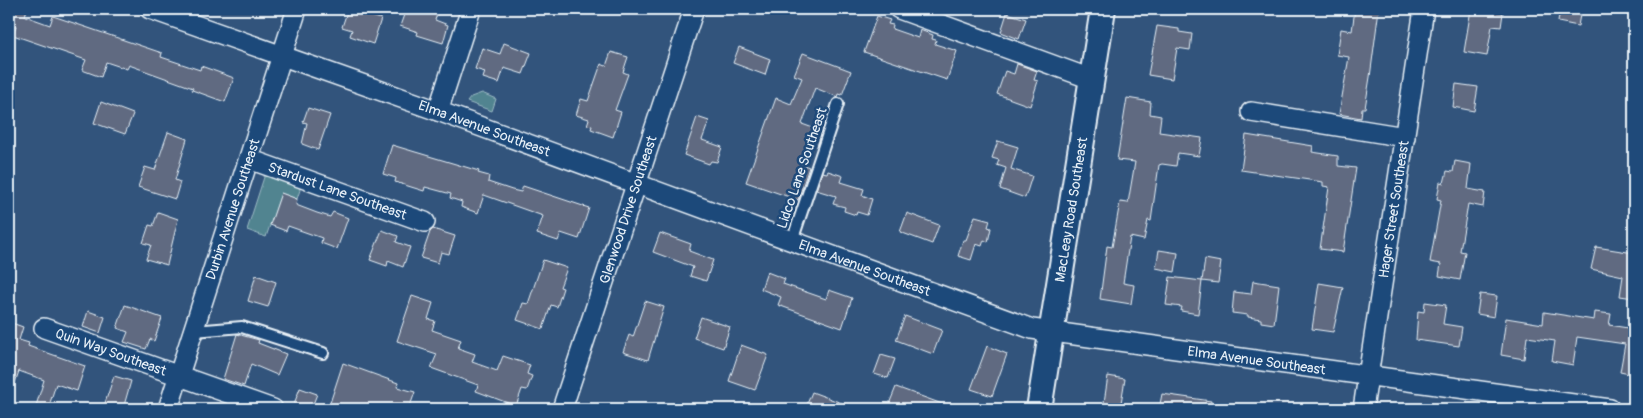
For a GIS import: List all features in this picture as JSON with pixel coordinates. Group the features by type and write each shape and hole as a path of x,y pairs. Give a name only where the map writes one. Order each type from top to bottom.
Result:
{"street":[{"name":"Elma Avenue Southeast","path":"150,9 438,111 1032,329 1610,409"},
{"name":"Durbin Avenue Southeast","path":"168,409 297,9"},
{"path":"438,111 471,9"},
{"name":"Glenwood Drive Southeast","path":"562,409 694,9"},
{"path":"899,9 1091,79"},
{"name":"MacLeay Road Southeast","path":"1039,409 1103,9"},
{"name":"Hager Street Southeast","path":"1363,409 1424,9"},
{"path":"1251,112 1405,137"},
{"name":"Stardust Lane Southeast","path":"250,159 425,222"},
{"name":"Quin Way Southeast","path":"44,328 273,409"}],"lane":[{"name":"Lidco Lane Southeast","path":"792,241 838,104"},
{"path":"194,331 242,327 323,353"}],"green space":[{"path":"482,93 496,99 492,111 467,102 471,97"},
{"path":"265,174 299,186 300,190 297,199 281,193 266,237 247,230"}],"building":[{"path":"9,9 27,9 25,16 50,25 53,16 162,53 161,57 200,70 201,66 234,78 225,102 192,90 193,88 129,65 127,69 106,62 101,77 82,70 86,60 13,35 16,26 9,24"},
{"path":"348,9 381,19 373,44 350,36 352,30 342,27"},
{"path":"406,9 439,9 435,20 448,25 443,43 417,35 418,32 400,26"},
{"path":"1355,9 1379,9 1365,108 1362,108 1361,118 1339,114 1349,57 1337,55 1341,29 1352,31"},
{"path":"1471,9 1503,13 1501,27 1492,26 1487,56 1464,52"},
{"path":"1560,9 1581,9 1578,26 1558,22"},
{"path":"1007,13 1026,19 1019,39 1001,32"},
{"path":"877,16 890,20 888,24 893,25 892,29 918,38 920,30 933,35 932,39 936,40 935,44 957,51 947,80 864,52"},
{"path":"1157,26 1179,29 1179,32 1192,34 1190,50 1177,48 1172,79 1148,75"},
{"path":"504,43 531,53 523,74 504,68 499,83 483,78 485,72 475,69 482,48 500,54"},
{"path":"739,47 770,59 765,75 733,63"},
{"path":"611,52 628,57 623,72 628,74 615,110 621,112 613,137 591,129 592,126 587,125 589,119 576,115 581,99 588,101 601,64 606,66"},
{"path":"803,53 851,71 842,95 839,94 838,97 815,88 802,124 813,128 801,164 809,167 798,200 746,182 776,98 791,104 802,78 794,75"},
{"path":"1017,64 1037,71 1034,80 1038,81 1030,106 997,94 1005,71 1014,74"},
{"path":"1456,84 1478,87 1474,111 1453,107"},
{"path":"1127,98 1151,102 1150,114 1161,116 1159,132 1202,138 1199,156 1178,153 1176,166 1159,165 1151,221 1148,220 1144,240 1130,237 1123,283 1134,285 1131,304 1100,299 1107,246 1112,247 1120,202 1128,203 1135,162 1117,160"},
{"path":"101,102 133,114 125,134 94,123"},
{"path":"308,108 330,115 318,150 302,144 307,123 303,122"},
{"path":"697,117 709,121 702,140 722,147 717,162 711,161 709,164 684,155"},
{"path":"168,132 187,139 175,180 180,182 175,199 138,187 145,167 155,170"},
{"path":"1246,135 1313,146 1312,152 1338,156 1338,166 1356,168 1343,252 1320,249 1329,187 1323,186 1323,182 1241,170"},
{"path":"998,141 1018,147 1011,169 1032,176 1025,198 1000,189 1006,168 997,165 999,160 992,158"},
{"path":"392,145 479,171 478,173 489,176 488,182 512,190 521,192 523,186 589,208 579,239 561,233 558,241 537,234 543,216 484,195 478,213 461,207 462,202 450,198 451,194 425,187 424,191 395,182 396,178 383,174"},
{"path":"1455,161 1471,164 1468,189 1485,192 1483,207 1468,204 1460,251 1465,252 1460,280 1439,276 1441,264 1430,262 1441,200 1437,199 1440,182 1444,183 1447,171 1453,172"},
{"path":"828,171 843,176 841,182 864,189 862,195 872,199 867,215 857,212 856,215 844,211 845,207 833,204 836,196 816,190 822,172 827,173"},
{"path":"281,193 297,199 296,205 317,213 330,217 333,212 348,218 337,249 321,243 322,238 288,226 286,231 270,225"},
{"path":"158,212 178,219 167,265 146,259 151,245 143,243 149,225 153,226"},
{"path":"907,213 939,225 932,244 900,232"},
{"path":"975,216 990,220 988,227 991,228 988,242 984,240 982,246 976,244 971,260 958,256 963,240 966,240"},
{"path":"433,229 455,236 449,254 441,252 438,263 421,258 430,232"},
{"path":"382,230 398,236 396,242 410,247 403,267 388,261 387,266 370,260"},
{"path":"660,233 691,244 689,251 713,260 706,281 690,276 693,267 653,252"},
{"path":"1596,247 1634,253 1634,298 1620,296 1623,276 1591,269"},
{"path":"1159,250 1178,253 1175,272 1156,268"},
{"path":"1205,259 1221,262 1218,283 1202,281"},
{"path":"543,260 567,268 560,287 563,288 557,307 551,305 543,329 517,320 523,303 528,304"},
{"path":"767,272 785,279 783,284 826,299 829,290 852,298 842,328 778,305 781,297 761,289"},
{"path":"256,275 276,282 268,307 248,301"},
{"path":"1170,277 1202,281 1198,314 1181,311 1182,307 1166,305"},
{"path":"1253,281 1279,285 1274,324 1261,322 1261,319 1248,317 1248,315 1232,313 1234,292 1251,294"},
{"path":"1319,283 1343,287 1333,332 1312,329"},
{"path":"1480,294 1497,296 1494,317 1477,314"},
{"path":"412,296 433,303 428,319 435,321 432,330 461,340 458,348 475,354 472,362 497,371 503,356 530,365 527,374 532,376 527,390 522,389 516,406 476,391 478,385 431,368 437,354 397,341"},
{"path":"645,301 664,307 648,360 623,352 629,335 633,337"},
{"path":"1425,302 1446,305 1443,324 1462,327 1459,346 1416,340 1418,311 1424,312"},
{"path":"125,305 162,318 154,341 150,339 146,349 124,342 128,332 117,328"},
{"path":"88,311 105,317 100,333 83,327"},
{"path":"1544,312 1594,320 1595,312 1611,314 1609,325 1634,329 1634,375 1620,372 1625,344 1577,337 1573,365 1552,361 1555,341 1527,337 1524,359 1501,355 1506,318 1543,324"},
{"path":"905,316 942,330 933,354 896,340"},
{"path":"701,317 730,327 723,348 694,338"},
{"path":"9,322 23,327 19,340 29,343 28,346 85,366 77,391 56,384 48,409 35,409 44,380 19,371 11,395 9,395"},
{"path":"237,334 259,340 258,343 286,354 277,375 251,364 244,386 223,379"},
{"path":"741,345 768,355 755,390 729,381"},
{"path":"987,346 1007,354 992,396 971,389"},
{"path":"881,355 895,359 888,378 874,374"},
{"path":"343,363 398,383 397,387 415,392 409,409 337,409 329,406"},
{"path":"114,376 131,381 123,409 103,409"},
{"path":"1108,376 1125,379 1120,409 1103,409"},
{"path":"896,387 953,408 887,409"},
{"path":"300,388 317,394 311,409 294,404"},
{"path":"812,392 855,408 855,409 805,409"},
{"path":"1162,394 1211,401 1210,409 1159,409"}]}
